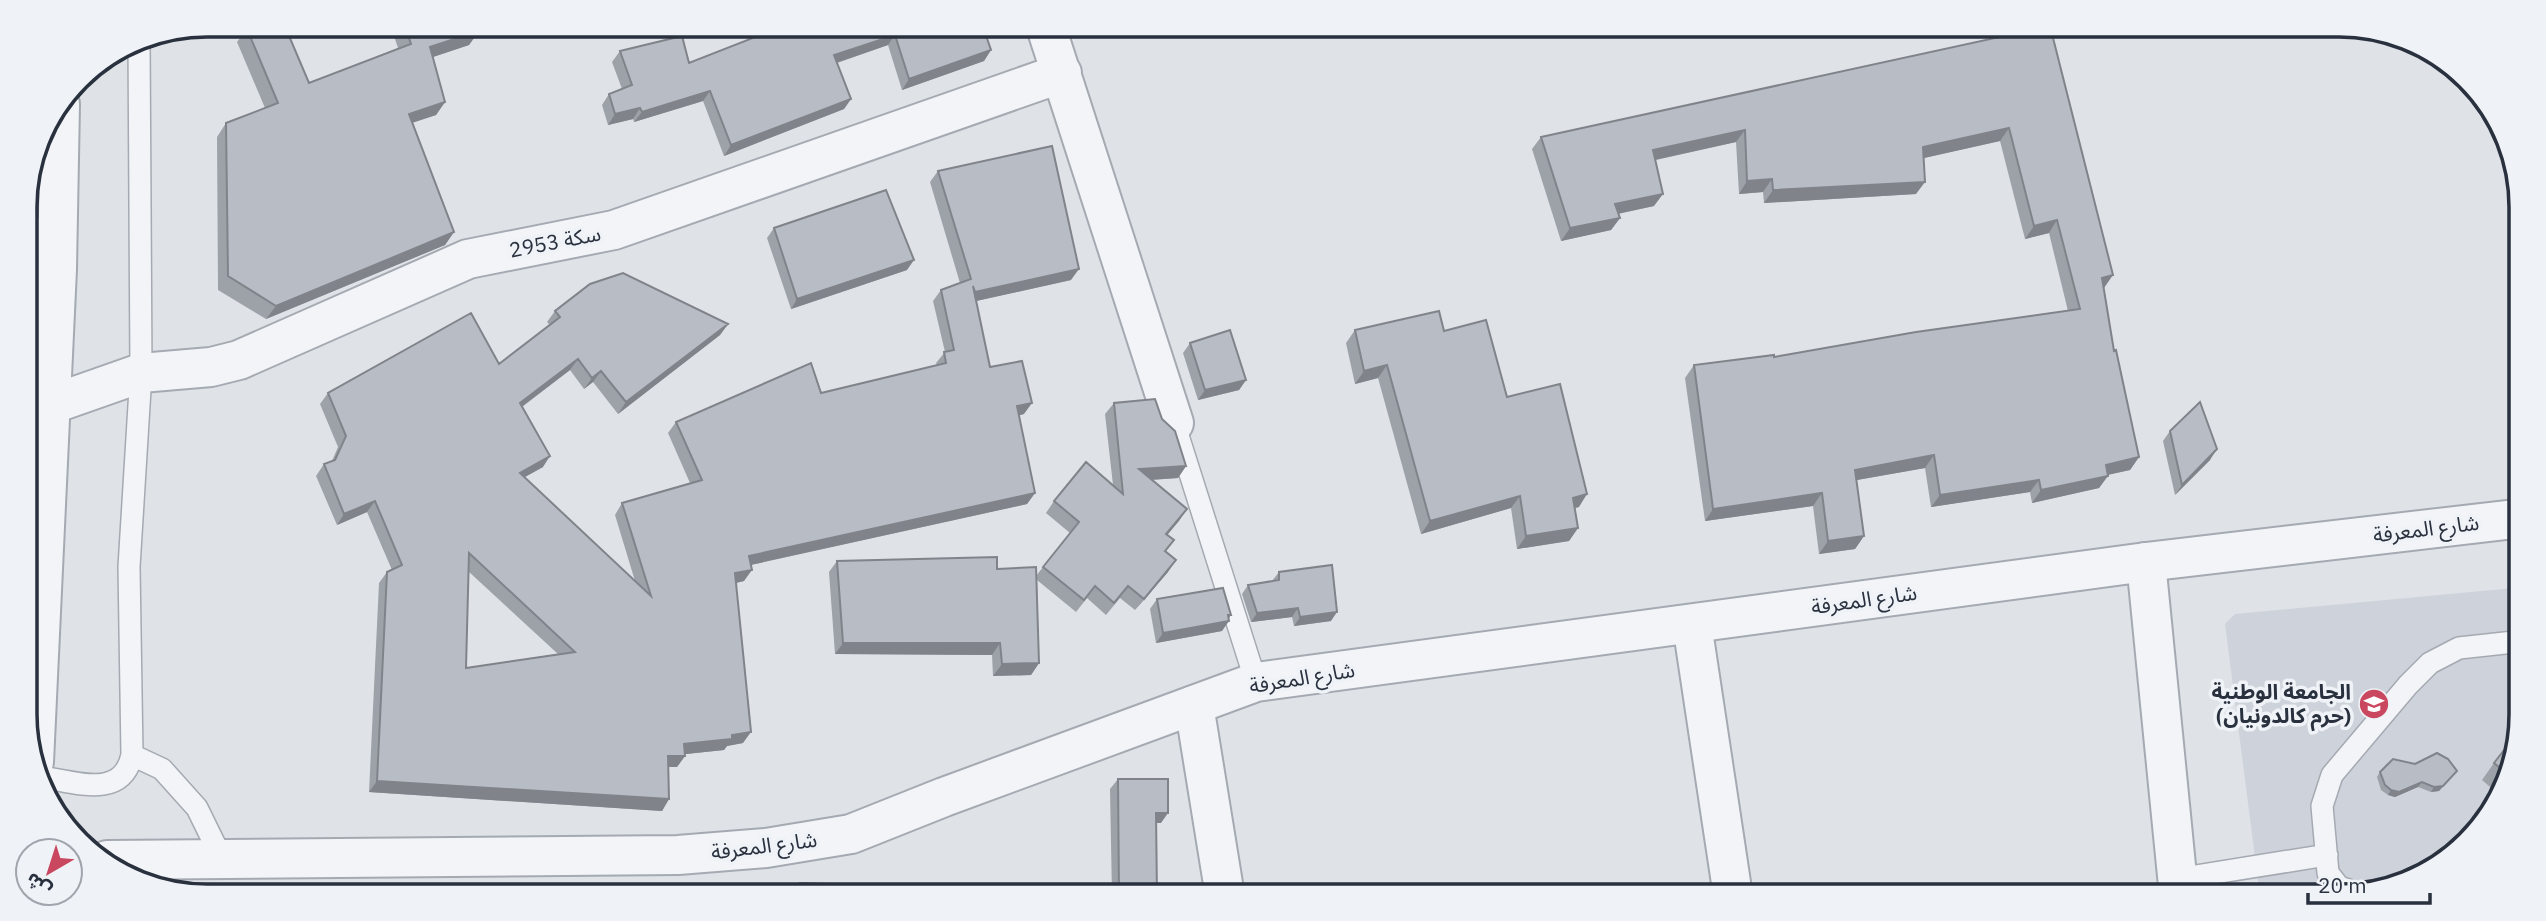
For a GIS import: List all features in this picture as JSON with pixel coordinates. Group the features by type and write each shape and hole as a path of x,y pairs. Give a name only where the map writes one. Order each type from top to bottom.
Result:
{"street":[{"path":"1050,37 1174,423"},
{"name":"سكة 2953","path":"50,405 141,373 211,367 239,360 468,259 614,230 1062,73"},
{"path":"37,695 50,405 40,297 41,237 57,125"},
{"name":"شارع المعرفة","path":"119,860 678,855 766,848 851,834 1256,682 2146,562 2509,520"},
{"path":"2146,562 2178,884"},
{"path":"1692,624 1731,884"},
{"path":"1194,705 1223,884"}],"lane":[{"path":"49,778 102,785 118,781 129,770 132,755 129,567 141,373 139,51"},
{"path":"1174,423 1256,682"},
{"path":"2338,884 2333,880 2327,855 2322,806 2332,775 2413,679 2430,663 2459,648 2509,643"},
{"path":"132,755 162,769 197,807 222,859"},
{"path":"2196,884 2327,855"}],"shaded area":[{"name":"الجامعة الوطنية (حرم كالدونيان)","path":"2509,588 2509,715 2506,748 2492,790 2460,835 2424,862 2373,881 2351,884 2258,884 2225,624 2235,614"}],"building":[{"path":"250,37 290,37 309,83 411,44 409,37 461,37 430,47 445,102 409,114 454,232 276,306 228,276 226,123 278,103"},
{"path":"682,37 689,63 755,37 889,37 834,55 851,99 731,145 710,91 642,112 640,108 615,114 609,94 632,85 620,51"},
{"path":"896,37 986,37 991,50 909,79"},
{"path":"2000,37 2053,37 2113,275 2102,278 2114,351 2116,350 2139,457 2106,465 2108,476 2041,490 2039,480 1940,495 1934,455 1855,470 1864,536 1828,541 1822,493 1713,509 1694,365 1774,357 1916,332 2080,309 2057,220 2034,226 2009,128 1923,147 1925,182 1773,190 1772,179 1747,181 1745,130 1653,150 1663,194 1615,204 1620,218 1570,228 1541,137"},
{"path":"1052,146 1079,269 975,292 973,286 990,367 1022,361 1032,403 1017,406 1035,493 749,556 752,570 735,573 751,732 732,735 732,739 684,744 685,756 668,756 669,799 377,781 387,572 402,565 375,501 344,514 324,464 335,460 346,436 328,393 471,313 499,364 560,317 555,311 590,284 623,273 728,324 626,402 601,371 592,378 578,359 520,403 550,456 520,473 651,596 622,503 702,480 676,422 811,363 821,393 946,363 944,352 954,350 941,290 971,279 938,171","holes":["469,553 575,652 466,668"]},
{"path":"886,190 914,260 797,299 774,228"},
{"path":"1439,311 1444,331 1486,320 1507,397 1560,384 1587,494 1573,498 1578,528 1526,536 1520,496 1430,521 1387,365 1364,371 1355,330"},
{"path":"1230,330 1246,380 1205,390 1190,343"},
{"path":"1155,399 1162,419 1175,431 1186,466 1139,469 1187,509 1166,534 1174,540 1165,551 1176,560 1144,599 1128,586 1114,603 1095,586 1084,600 1043,567 1079,522 1054,501 1086,462 1123,494 1114,403"},
{"path":"2200,402 2217,449 2182,485 2170,431"},
{"path":"997,557 997,569 1036,567 1039,663 1002,664 1000,643 843,643 837,561"},
{"path":"1332,565 1337,612 1300,617 1298,608 1257,613 1248,585 1279,580 1279,572"},
{"path":"1223,588 1231,615 1228,615 1229,621 1163,633 1157,599"},
{"path":"2506,748 2500,768 2494,763"},
{"path":"2437,753 2448,759 2457,771 2443,786 2434,787 2422,782 2399,792 2385,785 2380,772 2393,759 2415,764"},
{"path":"1118,779 1168,779 1168,813 1156,813 1157,884 1119,884"}],"place":[{"name":"الجامعة الوطنية (حرم كالدونيان)","path":"2374,704"}]}
